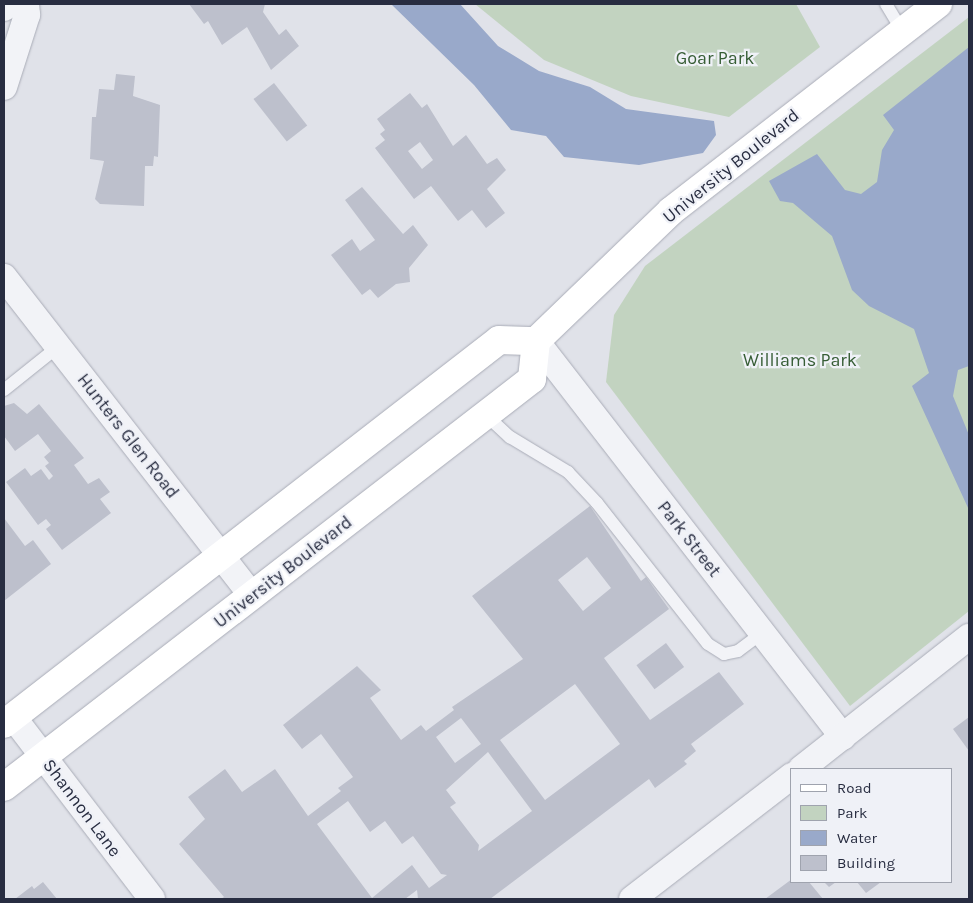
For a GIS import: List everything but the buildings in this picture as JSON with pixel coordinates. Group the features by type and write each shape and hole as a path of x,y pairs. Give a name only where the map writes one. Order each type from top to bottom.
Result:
{"street":[{"path":"4,8 10,4"},
{"path":"4,87 26,4"},
{"name":"University Boulevard","path":"4,787 532,379 536,341 671,212 938,4"},
{"name":"Hunters Glen Road","path":"4,277 252,595"},
{"path":"8,721 499,340 536,341"},
{"name":"Park Street","path":"536,341 843,736"},
{"path":"802,768 969,637"},
{"name":"Shannon Lane","path":"8,721 43,757 152,899"},
{"path":"632,899 790,778"}],"lane":[{"path":"886,4 902,31"},
{"path":"4,390 59,346"},
{"path":"486,415 510,437 568,472 597,503 708,644 724,654 738,651 762,632"}],"green space":[{"name":"Goar Park","path":"475,4 796,4 820,47 729,117 631,96 544,60"},
{"name":"Williams Park","path":"969,17 969,611 850,706 606,382 614,315 645,266"}],"water":[{"path":"391,4 460,4 498,46 539,71 590,87 626,109 714,121 716,135 703,153 639,165 564,157 546,136 511,130 474,85"},
{"path":"969,47 969,366 958,370 953,396 969,435 969,510 912,386 929,373 914,329 869,306 852,290 832,236 793,203 780,201 769,181 817,154 845,190 861,194 877,182 882,150 894,130 883,115"}]}
